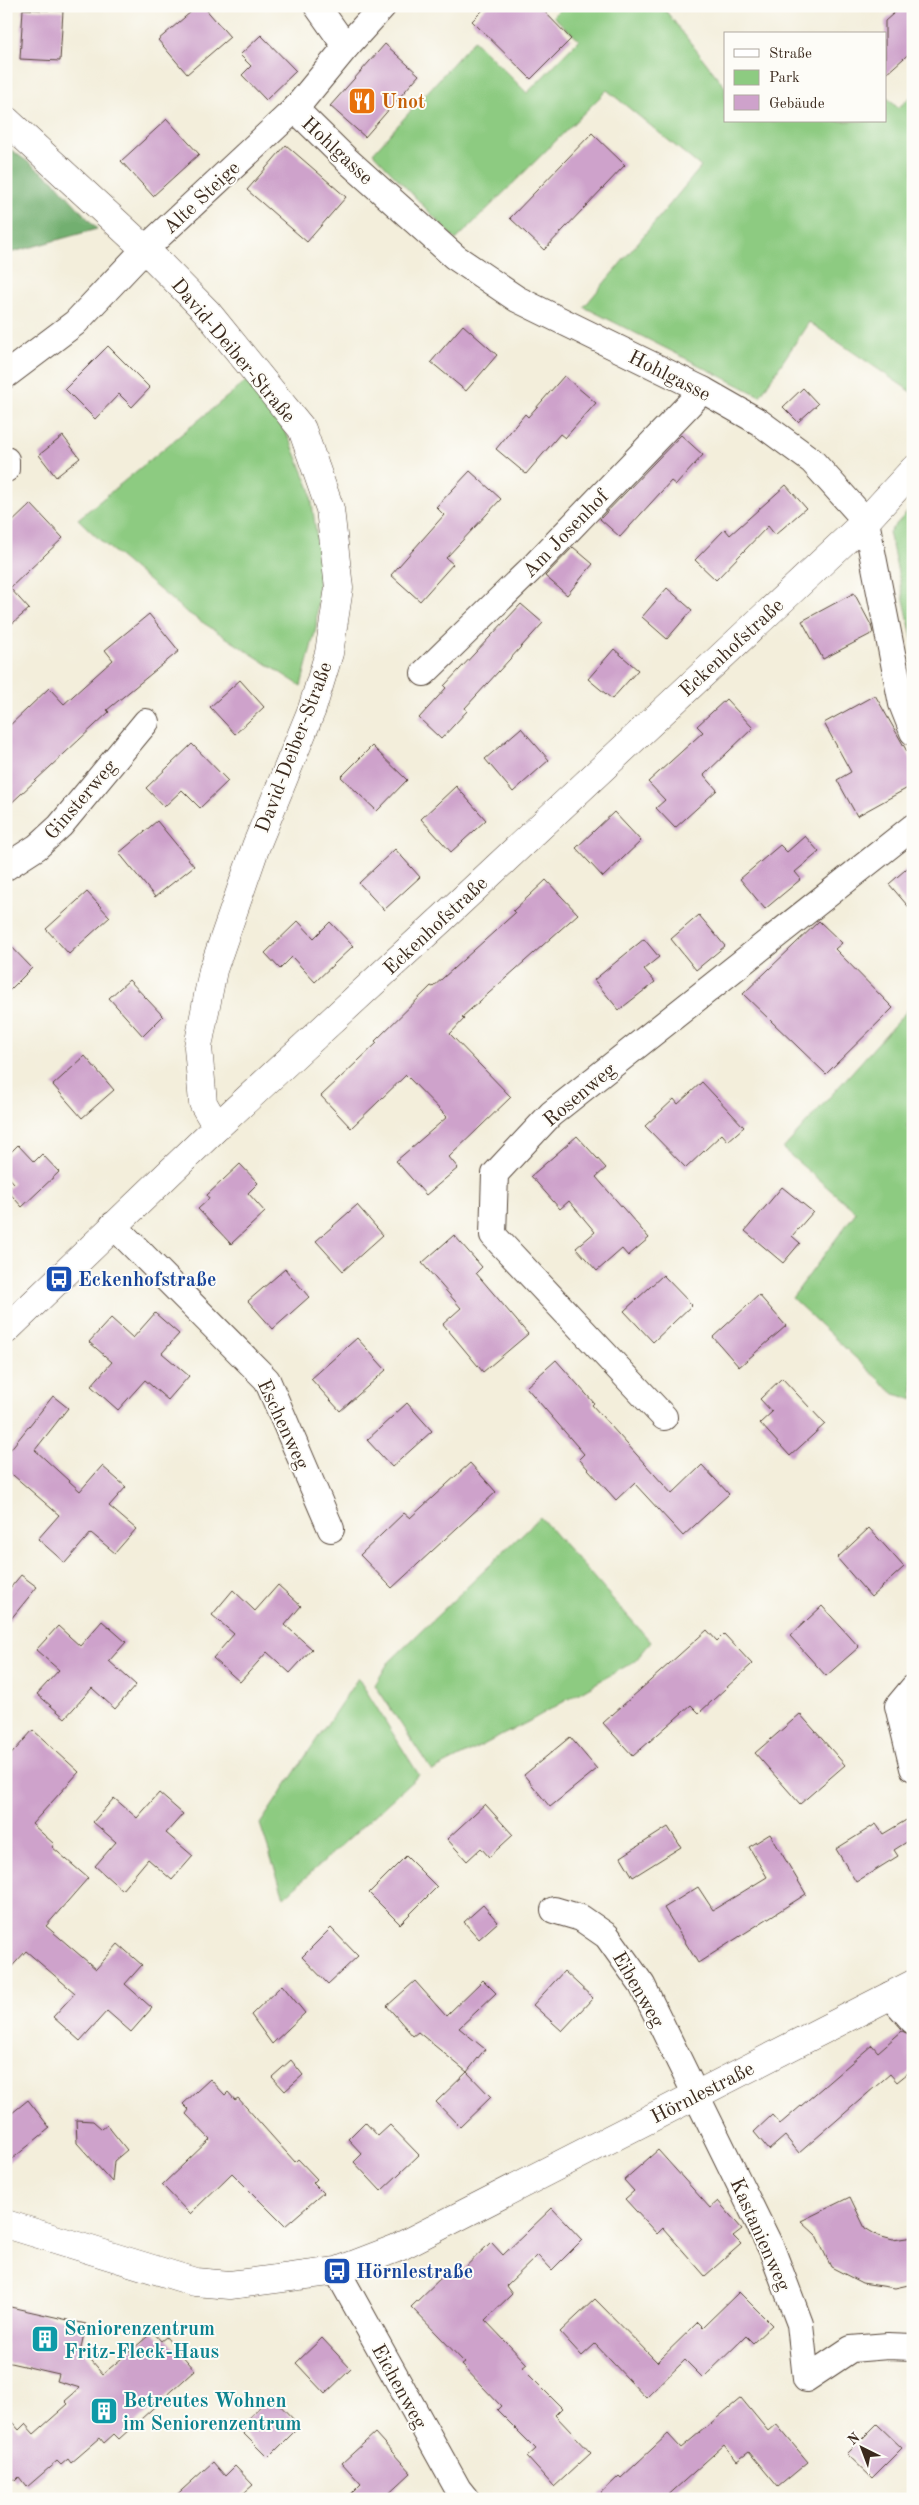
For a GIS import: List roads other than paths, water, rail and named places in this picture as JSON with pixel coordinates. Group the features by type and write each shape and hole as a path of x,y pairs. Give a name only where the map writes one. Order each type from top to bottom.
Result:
{"street":[{"path":"317,6 346,47"},
{"name":"Alte Steige","path":"6,375 74,323 144,249 295,109 383,6"},
{"name":"Hohlgasse","path":"295,109 348,161 456,257 517,299 703,390 759,422 812,461 866,521"},
{"name":"David-Deiber-Straße","path":"6,120 144,249 207,312 302,429 330,508 339,588 329,653 312,709 256,846 213,970 198,1047 203,1104 217,1126"},
{"name":"Am Josenhof","path":"424,673 534,566 703,390"},
{"path":"6,460 6,469"},
{"name":"Eckenhofstraße","path":"6,1330 217,1126 446,916 866,521 913,470"},
{"path":"866,521 902,704 913,732"},
{"name":"Ginsterweg","path":"6,867 37,847 60,826 146,722"},
{"name":"Rosenweg","path":"664,1417 493,1235 495,1174 551,1114 913,827"},
{"name":"Eschenweg","path":"114,1225 268,1380 331,1529"},
{"path":"913,1688 898,1706 913,1768"},
{"name":"Eibenweg","path":"554,1910 581,1918 607,1936 642,1985 696,2096"},
{"path":"902,1990 913,2020"},
{"name":"Hörnlestraße","path":"6,2224 195,2282 230,2285 337,2271 397,2248 902,1990"},
{"name":"Kastanienweg","path":"696,2096 772,2250 800,2324 806,2379 851,2349 888,2346 913,2347"},
{"name":"Eichenweg","path":"337,2271 458,2496"}],"place":[{"name":"Unot","path":"362,101"},
{"name":"Eckenhofstraße","path":"59,1279"},
{"name":"Hörnlestraße","path":"337,2271"},
{"name":"Seniorenzentrum Fritz-Fleck-Haus","path":"45,2339"},
{"name":"Betreutes Wohnen im Seniorenzentrum","path":"104,2411"}]}
